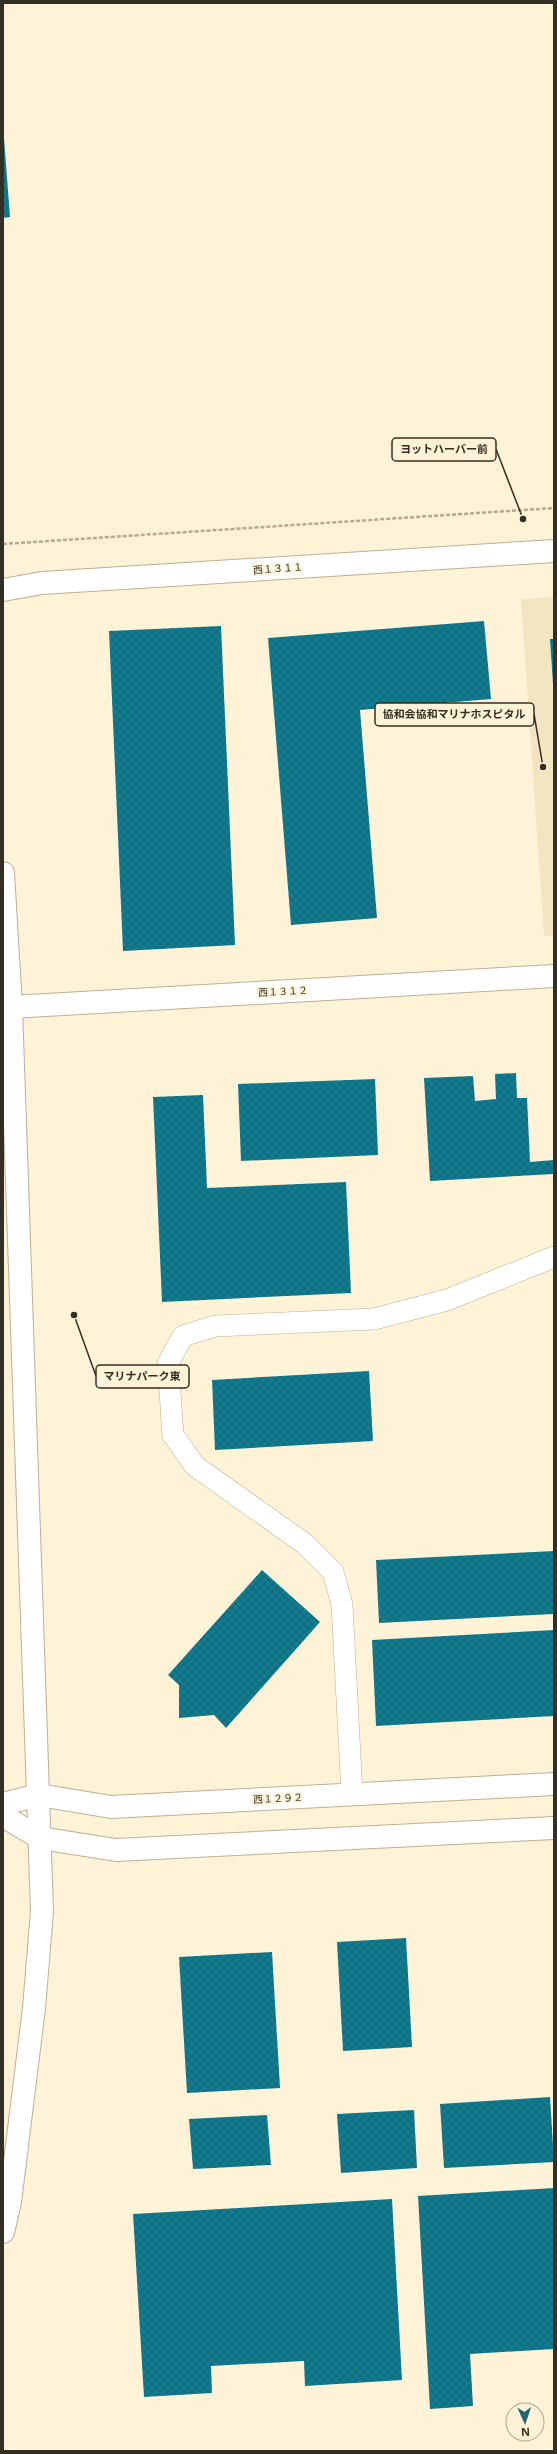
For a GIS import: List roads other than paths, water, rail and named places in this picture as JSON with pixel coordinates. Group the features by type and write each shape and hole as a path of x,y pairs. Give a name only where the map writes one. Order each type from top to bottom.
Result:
{"street":[{"name":"西１３１１","path":"3,590 42,583 554,550"},
{"path":"3,873 11,1007 42,1911 34,2008 10,2202 3,2232"},
{"name":"西１３１２","path":"11,1007 554,976"},
{"name":"西１２９２","path":"3,1804 39,1795 111,1807 554,1784"},
{"path":"3,1816 40,1838 116,1850 554,1828"}],"lane":[{"path":"352,1794 342,1605 333,1572 305,1544 195,1466 173,1435 168,1363 183,1336 215,1326 374,1319 447,1300 554,1257"}],"place":[{"name":"ヨットハーバー前","path":"523,519"},
{"name":"協和会協和マリナホスピタル","path":"543,767"},
{"name":"マリナパーク東","path":"74,1315"}]}
